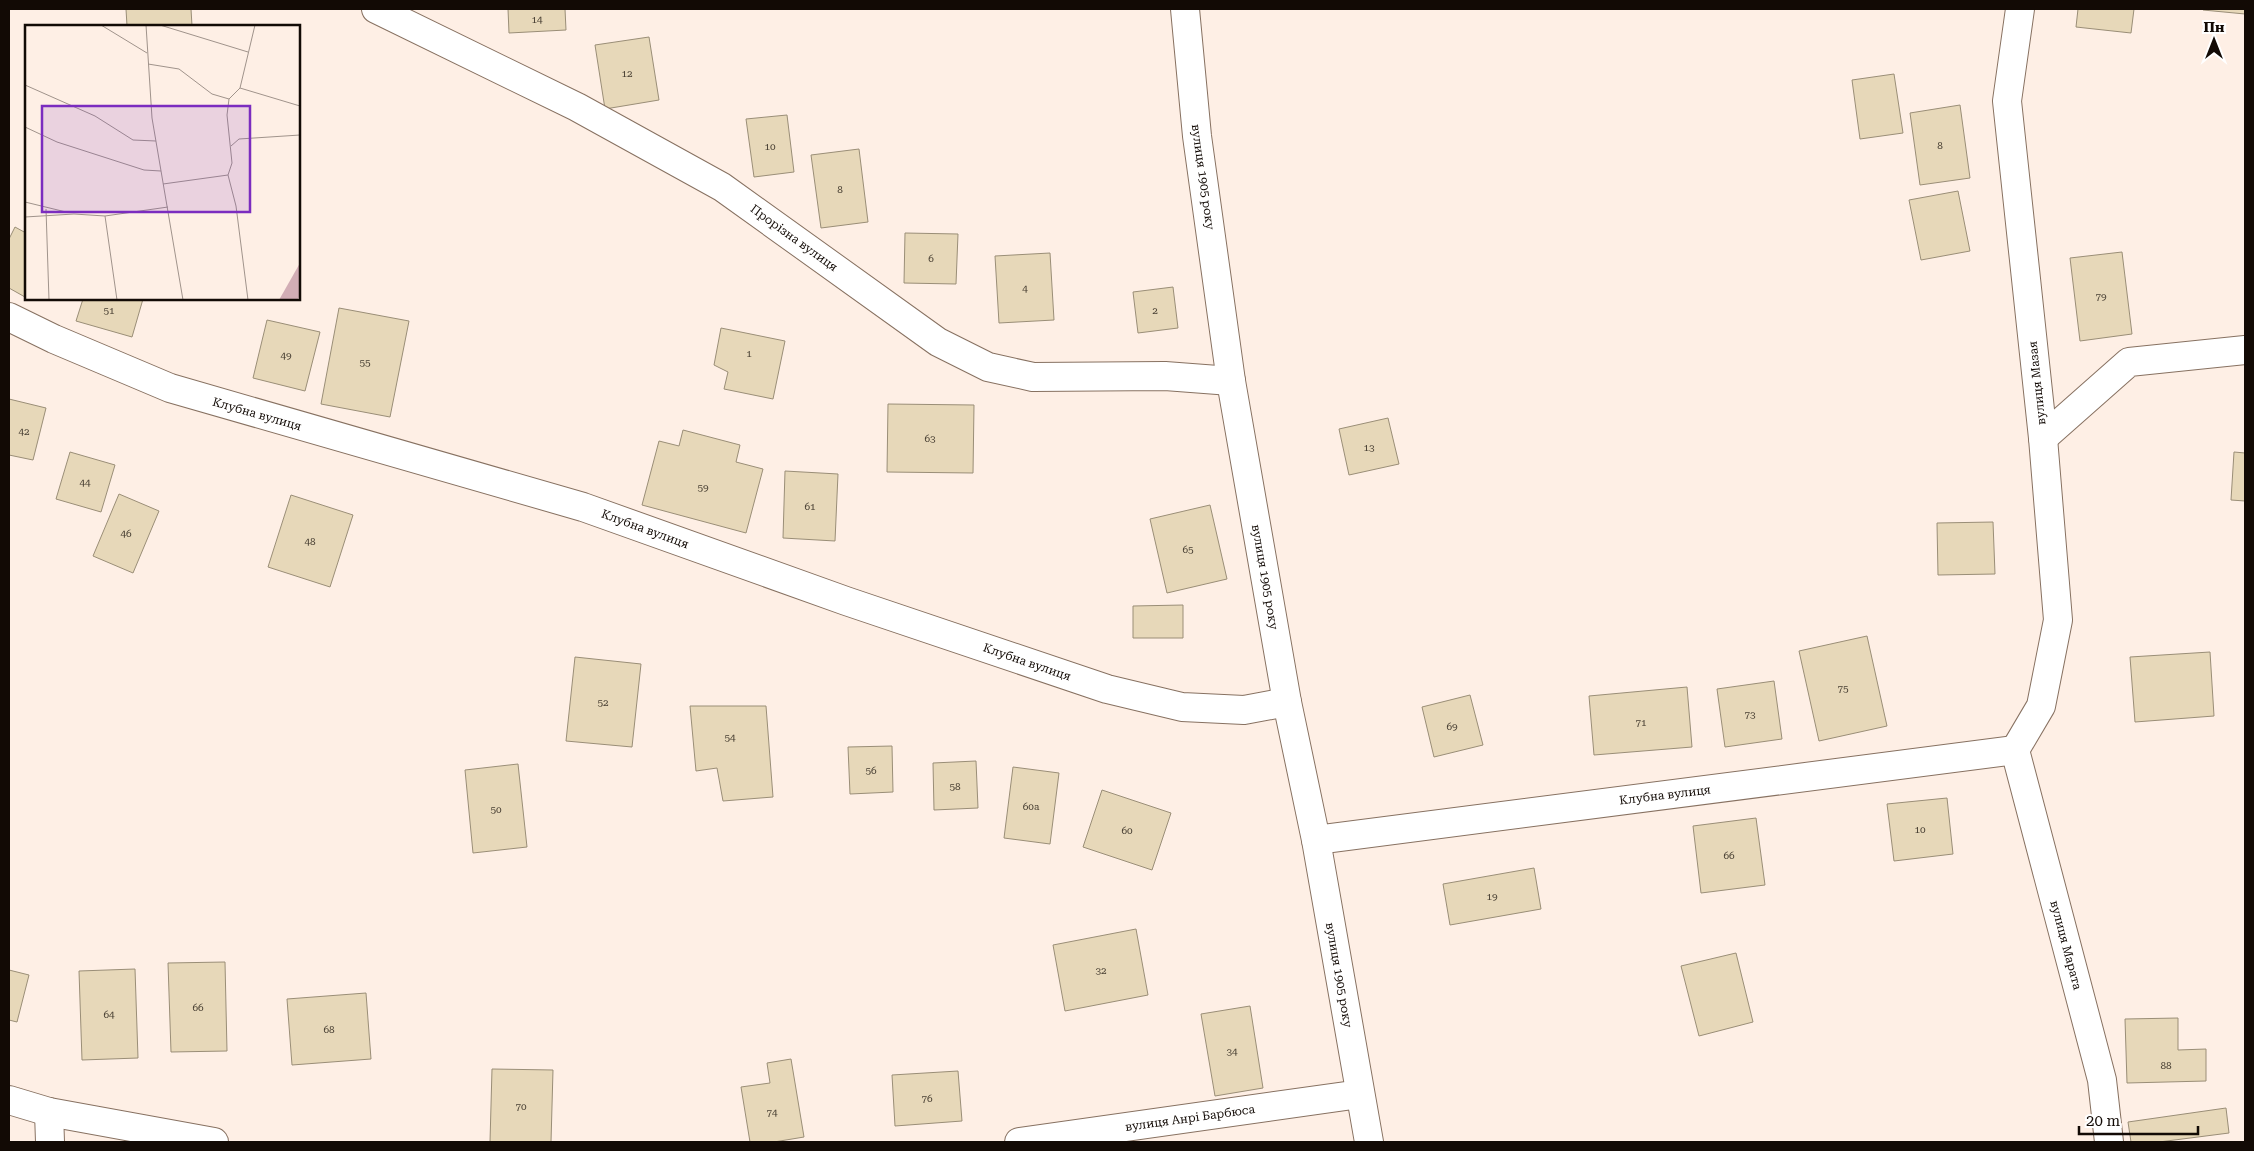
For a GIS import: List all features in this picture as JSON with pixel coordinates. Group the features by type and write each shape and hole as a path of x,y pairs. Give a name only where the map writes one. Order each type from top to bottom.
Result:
{"street":[{"name":"Прорізна вулиця","path":"376,9 577,107 722,187 938,342 988,367 1033,377 1165,376 1231,381"},
{"name":"вулиця 1905 року","path":"1185,9 1197,136 1231,381 1287,702 1316,840 1369,1142"},
{"name":"вулиця Мазая","path":"2015,750 2041,706 2058,620 2043,438 2008,102 2020,9"},
{"name":"Клубна вулиця","path":"9,317 54,340 170,388 583,507 846,601 1107,689 1182,707 1244,710 1287,702"},
{"path":"2043,438 2129,362 2245,350"},
{"name":"Клубна вулиця","path":"1316,840 2015,750"},
{"name":"вулиця Марата","path":"2015,750 2102,1080 2109,1142"},
{"name":"вулиця Анрі Барбюса","path":"1019,1142 1360,1094"},
{"path":"9,1100 49,1112 214,1142"},
{"path":"49,1112 50,1142"}],"building":[{"path":"126,9 191,9 192,25 127,25"},
{"path":"508,9 565,9 566,30 509,33"},
{"path":"2078,9 2134,9 2131,33 2076,27"},
{"path":"2245,9 2245,14 2203,10"},
{"path":"649,37 659,100 605,109 595,45"},
{"path":"1894,74 1903,133 1860,139 1852,80"},
{"path":"1960,105 1970,178 1920,185 1910,113"},
{"path":"787,115 794,172 754,177 746,119"},
{"path":"859,149 868,222 821,228 811,155"},
{"path":"1958,191 1970,251 1921,260 1909,200"},
{"path":"15,227 25,232 25,297 9,288 9,239"},
{"path":"905,233 958,234 956,284 904,283"},
{"path":"2122,252 2132,334 2080,341 2070,258"},
{"path":"1050,253 1054,320 999,323 995,256"},
{"path":"1173,287 1178,328 1138,333 1133,292"},
{"path":"83,300 143,300 132,337 76,321"},
{"path":"339,308 409,321 390,417 321,404"},
{"path":"267,320 320,332 305,391 253,378"},
{"path":"721,328 785,341 773,399 724,389 728,372 714,365"},
{"path":"9,399 46,408 33,460 9,455"},
{"path":"888,404 974,405 973,473 887,472"},
{"path":"1388,418 1399,464 1349,475 1339,429"},
{"path":"683,430 740,445 736,462 763,469 746,533 642,505 659,441 679,446"},
{"path":"70,452 115,465 101,512 56,499"},
{"path":"2234,452 2245,453 2245,501 2231,500"},
{"path":"785,471 838,474 835,541 783,538"},
{"path":"119,494 159,511 133,573 93,556"},
{"path":"291,495 353,515 330,587 268,567"},
{"path":"1210,505 1227,579 1167,593 1150,519"},
{"path":"1993,522 1995,574 1938,575 1937,523"},
{"path":"1183,605 1183,638 1133,638 1133,606"},
{"path":"1867,636 1887,726 1819,741 1799,651"},
{"path":"2210,652 2214,716 2135,722 2130,657"},
{"path":"575,657 641,664 632,747 566,741"},
{"path":"1774,681 1782,739 1725,747 1717,689"},
{"path":"1687,687 1692,747 1594,755 1589,696"},
{"path":"1470,695 1483,745 1434,757 1422,707"},
{"path":"690,706 766,706 773,797 723,801 717,768 696,771"},
{"path":"892,746 893,792 850,794 848,747"},
{"path":"976,761 978,808 934,810 933,763"},
{"path":"518,764 527,847 473,853 465,770"},
{"path":"1013,767 1059,773 1050,844 1004,838"},
{"path":"1102,790 1171,813 1152,870 1083,847"},
{"path":"1947,798 1953,854 1894,861 1887,804"},
{"path":"1756,818 1765,885 1701,893 1693,826"},
{"path":"1534,868 1541,909 1450,925 1443,884"},
{"path":"1136,929 1148,995 1065,1011 1053,945"},
{"path":"1736,953 1753,1022 1699,1036 1681,966"},
{"path":"225,962 227,1051 171,1052 168,963"},
{"path":"135,969 138,1058 82,1060 79,971"},
{"path":"9,970 29,975 17,1022 9,1020"},
{"path":"366,993 371,1059 292,1065 287,999"},
{"path":"1250,1006 1263,1088 1215,1096 1201,1014"},
{"path":"2178,1018 2178,1050 2206,1049 2206,1081 2127,1083 2125,1019"},
{"path":"791,1059 804,1137 774,1142 750,1142 741,1087 770,1083 767,1063"},
{"path":"492,1069 553,1070 551,1142 490,1142"},
{"path":"958,1071 962,1121 895,1126 892,1075"},
{"path":"2226,1108 2229,1133 2159,1142 2131,1142 2128,1122"}]}
